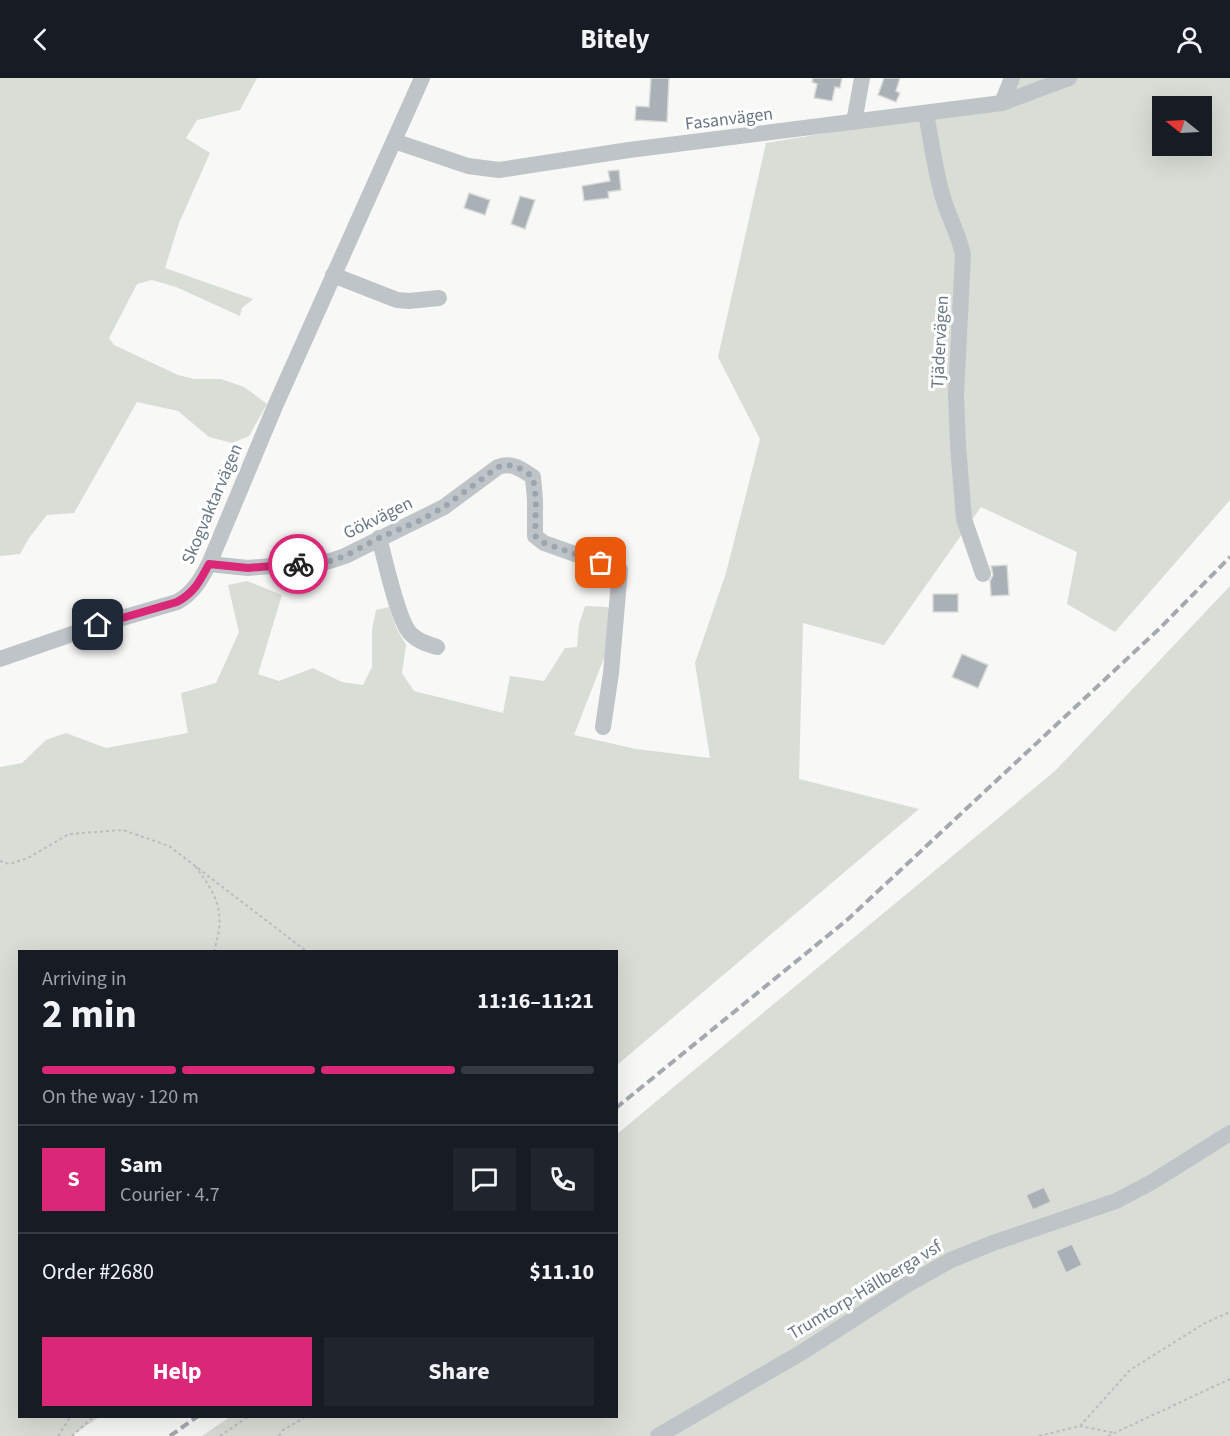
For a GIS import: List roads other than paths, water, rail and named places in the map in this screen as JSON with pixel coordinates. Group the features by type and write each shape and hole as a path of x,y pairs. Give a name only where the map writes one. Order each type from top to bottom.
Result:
{"street":[{"name":"Skogvaktarvägen","path":"0,659 98,625 177,602 189,596 196,587 209,564 251,460 422,78"},
{"path":"854,122 862,78"},
{"path":"1002,103 1012,78"},
{"name":"Fasanvägen","path":"394,141 468,166 498,170 628,150 1002,103 1069,78"},
{"name":"Tjädervägen","path":"927,114 939,183 959,236 963,255 956,394 958,458 964,519 983,574"},
{"path":"333,275 397,300 439,298"},
{"name":"Gökvägen","path":"209,564 248,568 330,561 421,520 444,507 498,467 506,464 514,465 533,477 536,500 535,536 544,543 620,570 611,673 603,727"},
{"path":"379,538 403,623 412,635 437,647"},
{"name":"Trumtorp-Hällberga vsf","path":"658,1436 804,1351 905,1286 951,1260 993,1243 1116,1201 1152,1182 1230,1133"}],"railway":[{"path":"618,1106 847,920 1159,629 1230,557"},
{"path":"170,1436 195,1418"}]}
